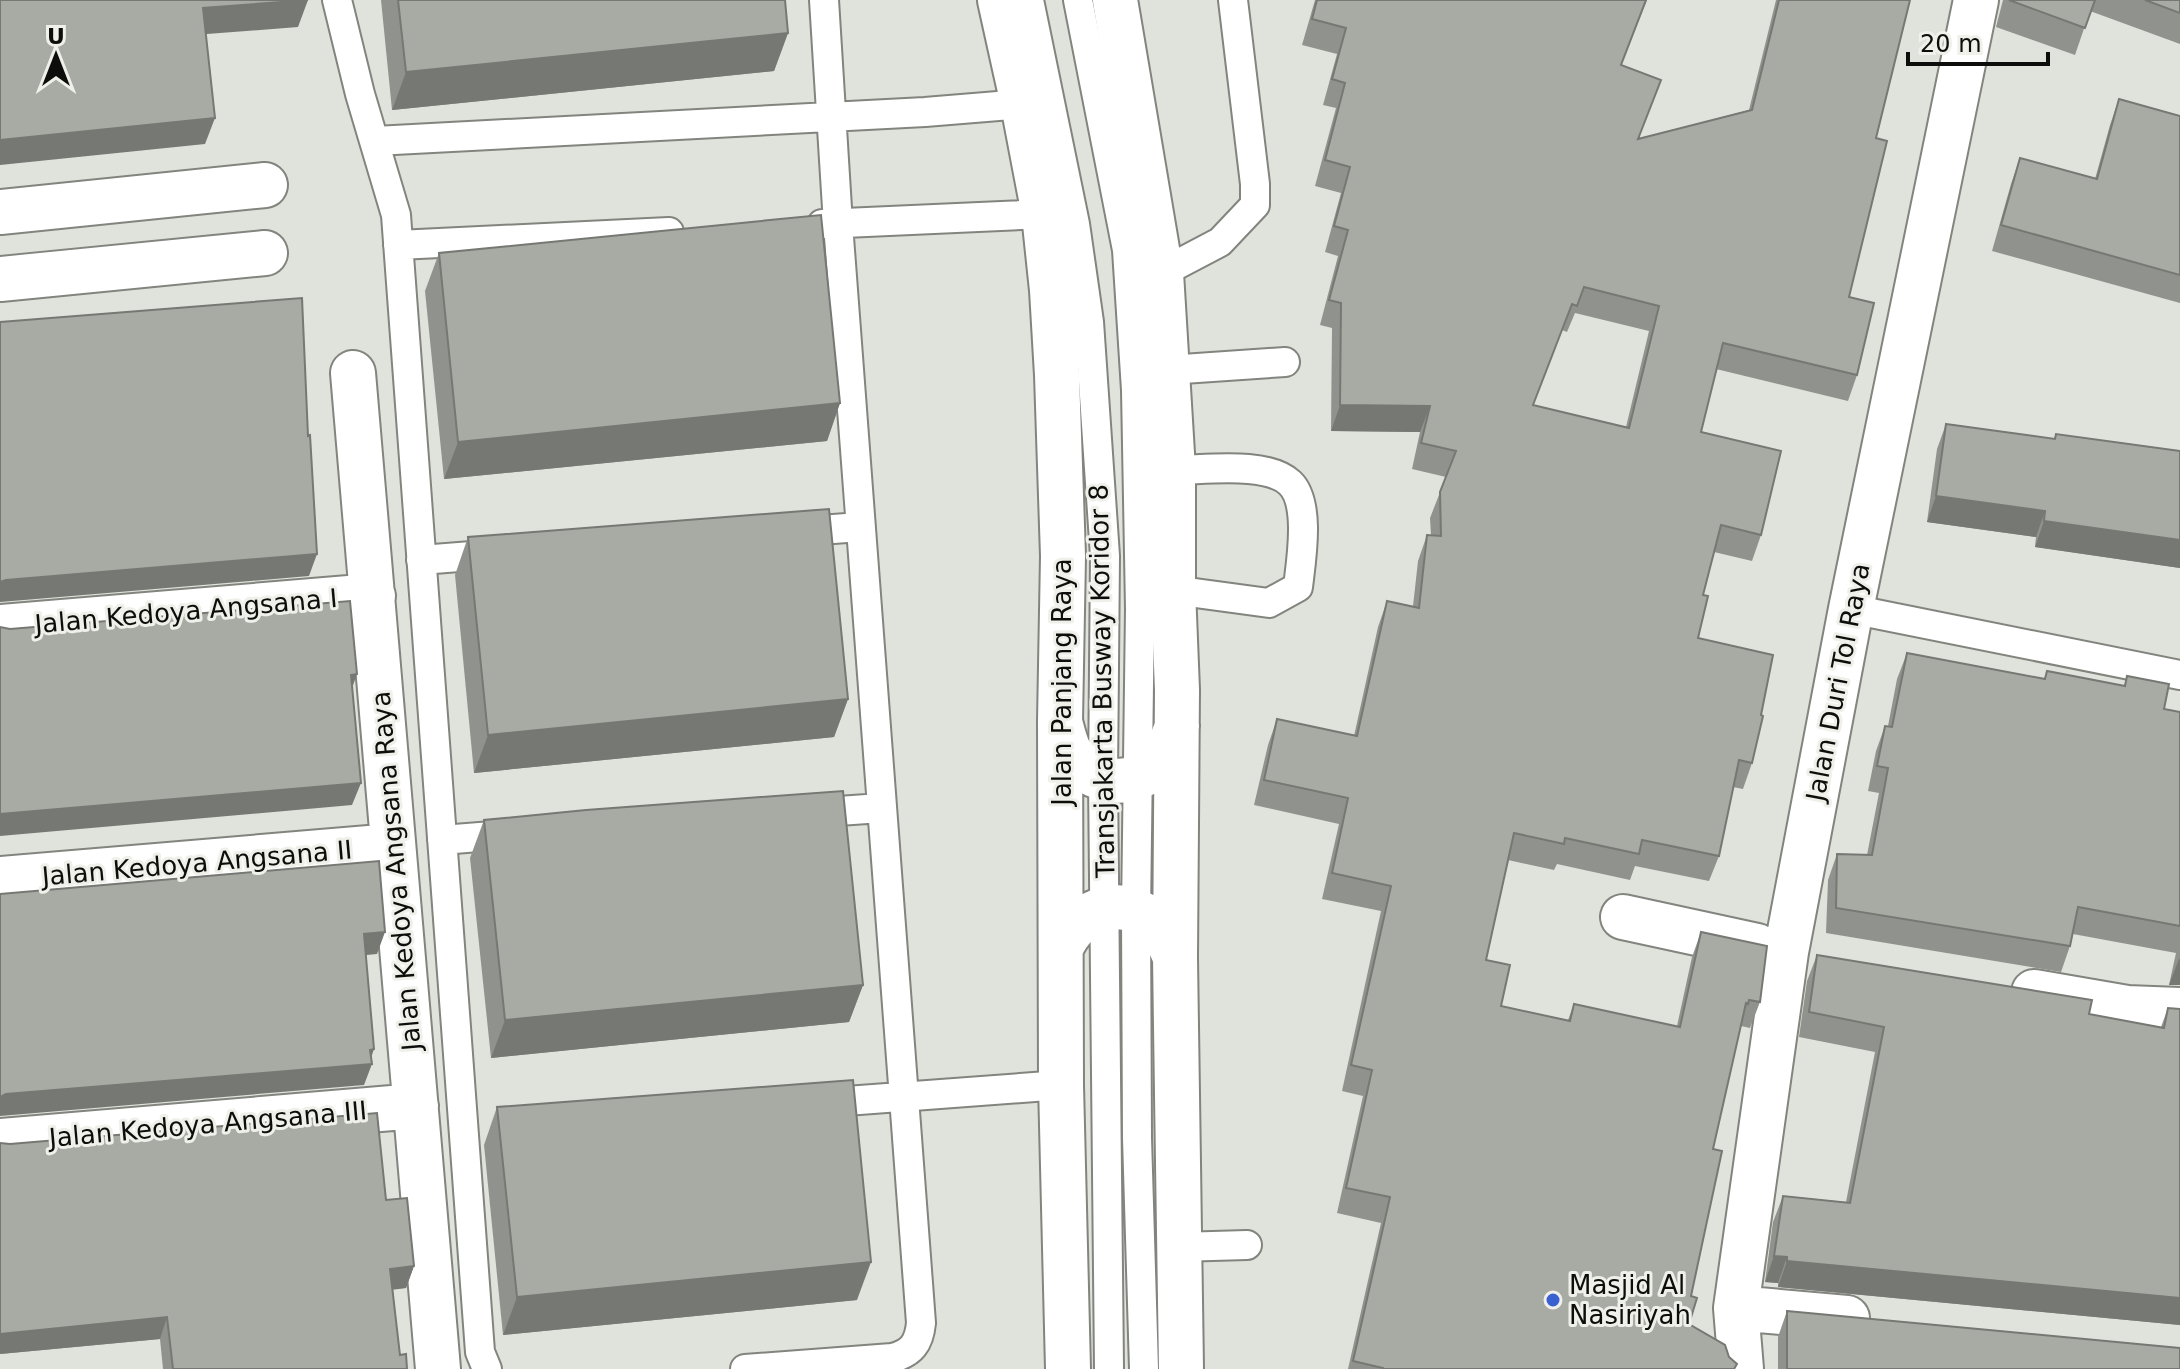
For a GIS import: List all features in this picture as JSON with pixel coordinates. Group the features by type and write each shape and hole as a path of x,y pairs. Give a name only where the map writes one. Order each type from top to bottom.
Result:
{"street":[{"name":"Jalan Panjang Raya","path":"1000,0 1044,214 1052,290 1063,541 1061,1085 1068,1369"},
{"path":"1115,0 1161,273 1173,470 1181,1369"},
{"name":"Jalan Duri Tol Raya","path":"1741,1369 1736,1308 1806,955 1851,609 1976,0"},
{"path":"0,212 265,185"},
{"path":"0,279 265,253"},
{"name":"Jalan Kedoya Angsana Raya","path":"353,373 438,1369"},
{"name":"Jalan Kedoya Angsana I","path":"0,627 373,596"},
{"path":"1060,721 1070,752 1083,768 1120,778 1151,771 1170,747 1177,726"},
{"name":"Jalan Kedoya Angsana II","path":"0,879 393,846"},
{"path":"1061,948 1067,935 1089,914 1120,910 1150,918 1160,929 1175,957"},
{"path":"1623,917 1806,955"},
{"path":"1990,985 2127,1008 2180,1010"},
{"name":"Jalan Kedoya Angsana III","path":"0,1141 416,1106"},
{"path":"1736,1308 1888,1322"}],"lane":[{"path":"337,0 360,94 396,215 480,1352 487,1369"},
{"path":"745,1369 904,1355 914,1348 921,1323 860,527 824,0"},
{"name":"Transjakarta Busway Koridor 8","path":"1029,0 1075,224 1089,322 1120,778 1120,910 1109,1369"},
{"name":"Transjakarta Busway Koridor 8","path":"1078,0 1127,250 1137,406 1140,609 1120,778"},
{"path":"1161,273 1220,242 1255,205 1233,0"},
{"path":"375,141 925,112 1023,104"},
{"path":"791,226 1044,214"},
{"path":"398,245 697,231"},
{"path":"1168,370 1285,362"},
{"path":"1173,470 1257,469 1278,475 1293,485 1301,507 1303,548 1298,587 1269,603 1173,590"},
{"path":"766,534 860,527"},
{"path":"421,560 515,553"},
{"path":"1851,609 2180,675"},
{"path":"787,814 881,808"},
{"path":"442,840 536,833"},
{"name":"Transjakarta Busway Koridor 8","path":"1120,910 1137,1138 1144,1369"},
{"path":"793,1104 1061,1085"},
{"path":"464,1129 495,1126"},
{"path":"1178,1247 1247,1245"}],"building":[{"path":"0,0 308,0 203,8 215,118 0,140"},
{"path":"398,0 785,0 788,33 406,72"},
{"path":"1317,0 1646,0 1621,65 1661,80 1638,139 1752,110 1779,0 1910,0 1876,138 1887,141 1849,297 1874,303 1857,375 1723,343 1701,432 1781,451 1761,535 1721,525 1703,595 1708,596 1698,638 1773,655 1752,763 1739,760 1719,856 1642,840 1639,854 1565,838 1564,844 1514,833 1486,960 1510,965 1501,1006 1570,1021 1574,1004 1680,1027 1701,932 1767,946 1760,1002 1749,1000 1746,1003 1713,1149 1722,1151 1691,1296 1697,1298 1689,1324 1725,1345 1729,1357 1737,1364 1734,1369 1383,1369 1353,1361 1390,1197 1346,1188 1372,1070 1351,1065 1391,886 1332,873 1348,798 1264,780 1277,719 1357,736 1387,601 1419,608 1427,535 1441,536 1440,492 1456,451 1421,443 1430,406 1340,405 1341,303 1329,300 1348,230 1334,226 1350,167 1325,160 1345,83 1332,79 1346,28 1312,19","holes":["1584,287 1659,306 1629,428 1533,405 1572,304 1577,306"]},
{"path":"2009,0 2095,0 2085,28"},
{"path":"2145,0 2180,0 2180,13"},
{"path":"2119,99 2180,116 2180,275 2001,225 2020,158 2097,179"},
{"path":"821,215 840,403 458,442 439,253"},
{"path":"302,298 317,554 0,582 0,322"},
{"path":"1946,424 2055,439 2056,434 2180,451 2180,540 2044,521 2045,511 1936,496"},
{"path":"829,509 848,699 488,735 468,537"},
{"path":"350,601 357,674 351,675 361,783 0,814 0,627 10,629"},
{"path":"1907,653 2045,679 2047,671 2125,686 2127,676 2169,684 2164,709 2180,712 2180,926 2078,907 2070,946 1836,908 1837,854 1872,855 1888,768 1877,766 1885,726 1892,727"},
{"path":"843,791 863,985 505,1020 484,820"},
{"path":"379,861 385,932 364,934 374,1049 370,1050 372,1064 6,1094 0,1097 0,894"},
{"path":"1817,955 2092,1000 2089,1014 2164,1028 2168,1008 2180,1009 2180,1298 1787,1261 1787,1257 1774,1256 1783,1196 1850,1203 1884,1027 1809,1012"},
{"path":"853,1080 871,1262 517,1297 497,1107"},
{"path":"377,1113 386,1200 407,1198 414,1266 390,1269 400,1355 406,1354 407,1369 173,1369 167,1317 0,1334 0,1143"},
{"path":"1787,1311 2180,1348 2180,1369 1787,1369"}],"place":[{"name":"Masjid Al Nasiriyah","path":"1553,1300"}]}
